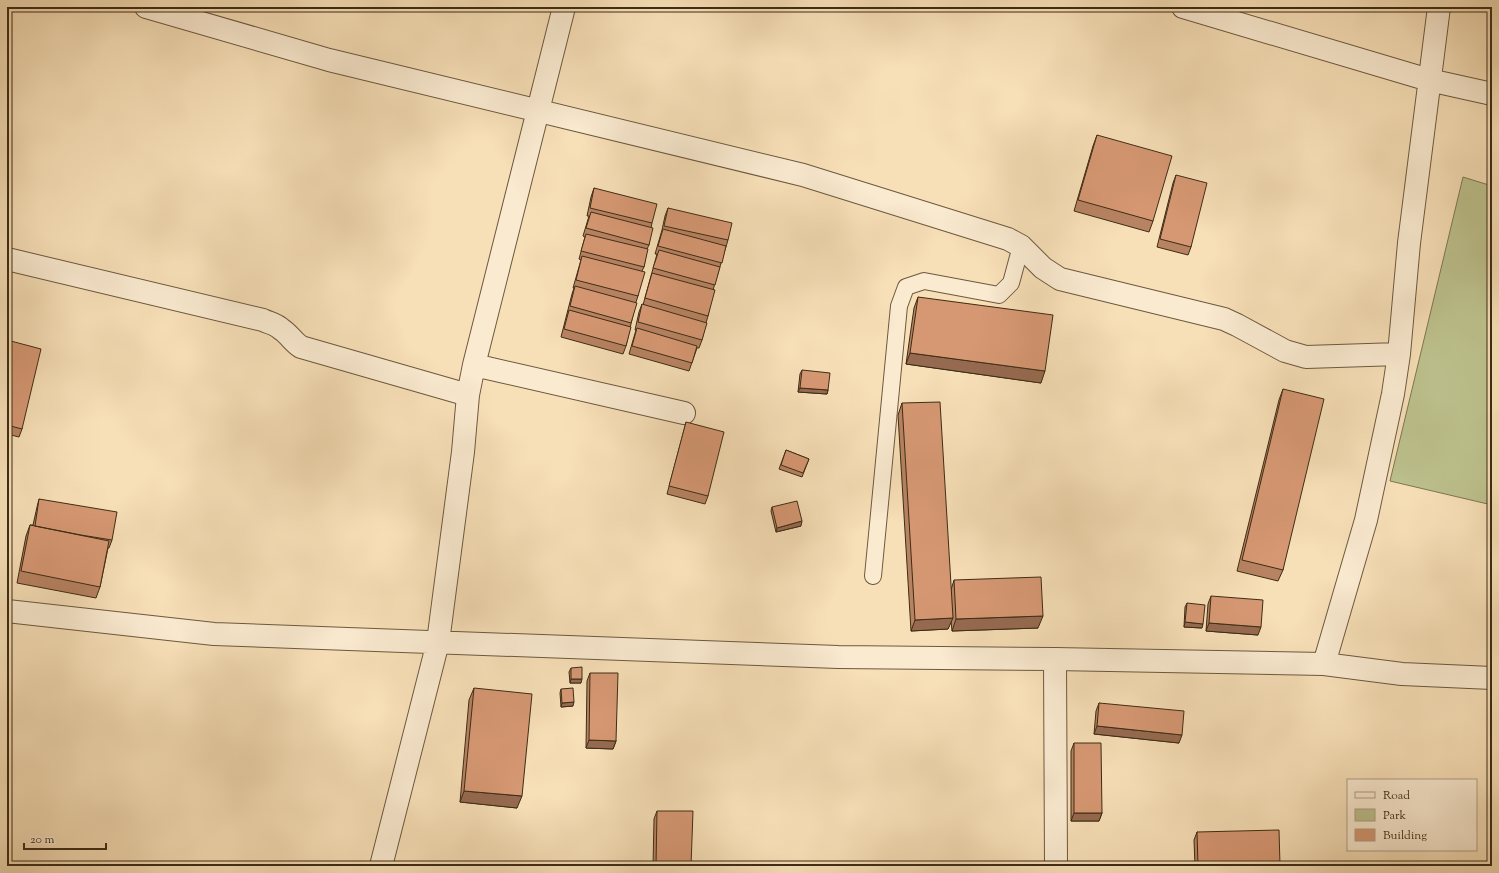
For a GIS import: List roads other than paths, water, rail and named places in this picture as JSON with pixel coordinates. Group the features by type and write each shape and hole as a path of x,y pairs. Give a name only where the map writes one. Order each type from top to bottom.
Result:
{"street":[{"path":"146,7 329,60 803,175 1008,239 1021,246 1043,268 1060,279 1224,319 1285,351 1306,357 1399,354"},
{"path":"381,866 438,642 463,452 468,395 474,365 564,7"},
{"path":"1183,7 1429,80 1492,94"},
{"path":"1324,664 1366,520 1393,394 1399,354 1409,243 1439,7"},
{"path":"7,259 263,320 275,324 301,347 468,395"},
{"path":"474,365 684,413"},
{"path":"7,611 214,634 838,657 1324,664 1402,674 1492,678"},
{"path":"1055,659 1056,866"}],"lane":[{"path":"873,576 899,306 906,287 924,281 999,295 1011,283 1021,246"}]}
